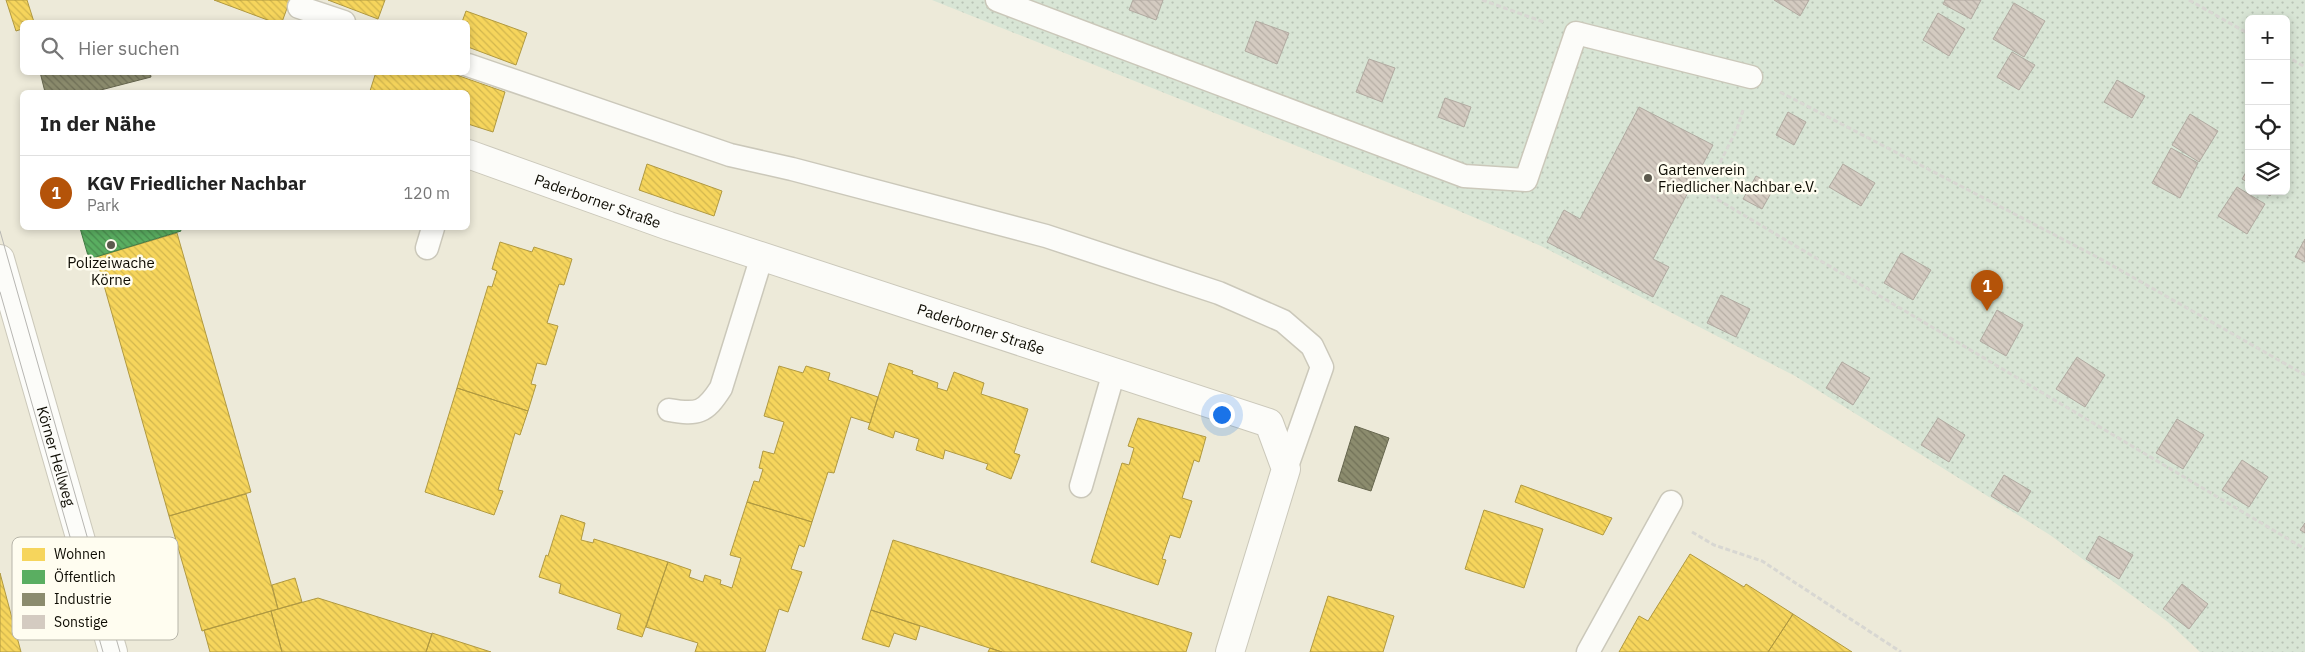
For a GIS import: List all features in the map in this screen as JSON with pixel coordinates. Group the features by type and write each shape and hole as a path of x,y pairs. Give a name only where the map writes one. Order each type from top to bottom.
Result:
{"street":[{"name":"Paderborner Straße","path":"470,155 669,226 1269,423 1286,469"},
{"name":"Körner Hellweg","path":"0,259 80,537"},
{"path":"1230,652 1286,469"}],"lane":[{"path":"997,0 1464,176 1526,180 1576,33 1751,77"},
{"path":"299,7 338,20"},
{"path":"470,66 730,155 792,169 1046,236 1219,293 1283,321 1312,346 1322,367 1286,469"},
{"path":"669,410 693,414 711,403 721,388 762,256"},
{"path":"1081,486 1114,372"},
{"path":"1588,652 1667,508"}],"path":[{"path":"1482,0 1576,33"},
{"path":"2189,0 2245,32"},
{"path":"2290,58 2305,67"},
{"path":"2305,375 2099,258 1751,77 1737,129 1705,192 2305,549"},
{"path":"1667,508 1714,545 1762,561 1901,652"}],"green space":[{"path":"932,0 2305,0 2305,652 2200,652 2168,622 2050,535 1795,376 1541,246 1452,208"}],"building: Wohnen":[{"path":"6,0 27,0 33,20 20,20 20,30 16,31"},
{"path":"214,0 290,0 283,20 268,20"},
{"path":"328,0 385,0 378,19"},
{"path":"466,11 527,33 516,65 470,48 470,20 463,20"},
{"path":"375,75 457,75 505,92 493,132 470,125 470,90 370,90"},
{"path":"647,164 722,191 714,216 639,190"},
{"path":"177,233 251,492 169,516 96,257"},
{"path":"500,242 532,252 534,247 572,259 564,285 559,284 547,323 558,326 546,365 537,363 531,384 536,385 528,411 457,388 488,286 492,287 497,271 492,269"},
{"path":"889,363 913,371 912,374 938,383 937,388 947,391 954,372 984,383 981,394 1028,409 1014,453 1020,455 1011,479 986,469 988,464 945,450 943,459 916,450 919,439 895,431 893,438 868,429"},
{"path":"779,366 803,373 806,366 830,373 828,380 878,397 870,423 851,417 834,473 828,472 812,522 747,502 754,481 759,482 763,469 759,468 763,451 774,454 784,422 764,416"},
{"path":"457,388 528,411 520,435 515,433 498,490 503,491 494,515 425,492"},
{"path":"1138,418 1206,437 1199,462 1194,460 1182,498 1192,501 1180,538 1170,535 1162,559 1166,560 1158,585 1091,562 1122,463 1129,465 1134,448 1128,446"},
{"path":"1521,485 1612,518 1603,535 1515,502"},
{"path":"246,494 278,609 202,631 178,547 178,537 175,537 169,516"},
{"path":"747,502 812,522 804,547 799,545 791,569 802,572 788,612 779,609 765,652 695,652 698,643 646,627 668,562 691,570 689,577 703,582 705,575 721,580 720,584 732,588 741,558 730,555"},
{"path":"1484,510 1543,529 1524,588 1465,569"},
{"path":"561,515 585,523 581,540 593,543 594,539 668,562 642,637 617,629 621,614 559,593 561,584 539,577"},
{"path":"893,540 1192,633 1186,652 1002,652 871,610"},
{"path":"1690,554 1744,587 1746,584 1793,614 1768,652 1619,652 1639,616 1648,621"},
{"path":"0,573 12,618 12,640 18,640 21,652 0,652"},
{"path":"295,578 302,602 278,609 272,585"},
{"path":"1328,596 1394,616 1383,652 1310,652"},
{"path":"318,598 432,634 426,652 282,652 271,611"},
{"path":"871,610 920,626 916,640 894,633 889,647 862,639"},
{"path":"271,611 282,652 210,652 204,630"},
{"path":"1793,614 1852,652 1768,652"},
{"path":"432,633 491,652 426,652"},
{"path":"990,648 1002,652 988,652"}],"building: Öffentlich":[{"name":"Polizeiwache Körne","path":"81,230 181,231 89,259"}],"building: Industrie":[{"path":"41,75 151,75 151,77 101,90 44,90"},
{"path":"1355,426 1389,438 1371,491 1338,481"}],"building: Sonstige":[{"path":"1133,0 1163,0 1156,20 1129,10"},
{"path":"1774,0 1809,0 1800,16"},
{"path":"1945,0 1981,0 1971,19 1943,4"},
{"path":"2014,3 2045,21 2024,57 1993,39"},
{"path":"1938,13 1965,29 1949,56 1923,40"},
{"path":"1256,21 1289,33 1277,64 1245,51"},
{"path":"2012,52 2035,65 2019,90 1997,77"},
{"path":"1369,59 1395,68 1382,102 1356,92"},
{"path":"2117,80 2145,96 2132,118 2104,102"},
{"path":"1445,98 1471,107 1464,127 1438,117"},
{"name":"Gartenverein Friedlicher Nachbar e.V.","path":"1639,107 1713,145 1653,259 1669,267 1653,297 1547,242 1564,210 1580,219"},
{"path":"1788,112 1806,122 1794,145 1776,135"},
{"path":"2190,114 2218,131 2199,162 2172,145"},
{"path":"2171,148 2198,163 2180,198 2152,183"},
{"path":"1843,164 1875,183 1861,206 1829,187"},
{"path":"1756,176 1775,186 1762,209 1743,199"},
{"path":"2237,187 2245,192 2245,195 2250,195 2265,204 2247,234 2218,216"},
{"path":"2305,239 2305,262 2295,257"},
{"path":"1901,253 1931,270 1913,300 1884,283"},
{"path":"1721,295 1750,309 1736,337 1707,323"},
{"path":"1997,310 2023,325 2006,356 1980,341"},
{"path":"2077,357 2105,375 2085,407 2056,389"},
{"path":"1842,362 1870,378 1853,405 1826,388"},
{"path":"1938,418 1965,435 1949,462 1921,445"},
{"path":"2177,419 2204,435 2183,469 2156,453"},
{"path":"2242,460 2268,477 2249,507 2222,490"},
{"path":"2004,475 2031,491 2018,512 1991,496"},
{"path":"2305,523 2305,533 2300,530"},
{"path":"2099,536 2133,555 2119,579 2086,559"},
{"path":"2182,584 2208,604 2189,629 2163,609"}],"tram line":[{"path":"0,231 87,537"},
{"path":"0,292 70,537"},
{"path":"100,640 103,652"},
{"path":"117,640 120,652"}],"place":[{"name":"Gartenverein Friedlicher Nachbar e.V.","path":"1648,178"},
{"name":"Polizeiwache Körne","path":"111,245"},
{"name":"KGV Friedlicher Nachbar","path":"1987,311"}]}
